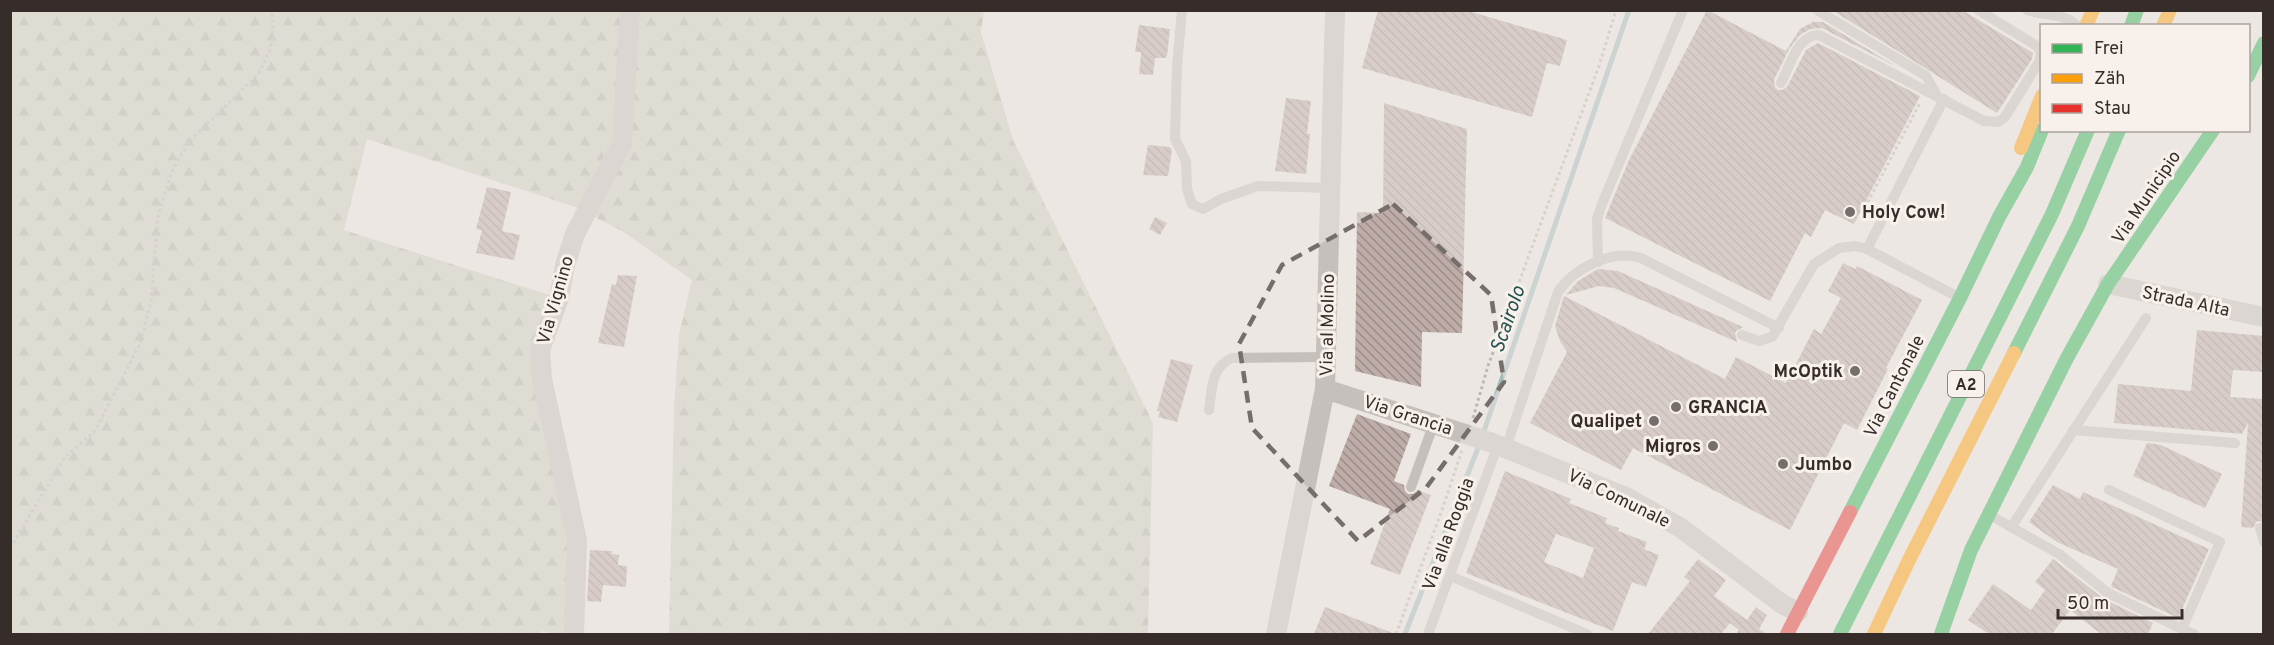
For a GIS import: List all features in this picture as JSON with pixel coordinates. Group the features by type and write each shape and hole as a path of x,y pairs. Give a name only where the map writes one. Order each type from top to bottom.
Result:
{"main road":[{"path":"2087,24 2093,10"},
{"path":"2164,24 2170,10"},
{"path":"2250,72 2264,43"},
{"name":"Via Cantonale","path":"1999,218 2015,163 2040,101"},
{"name":"Via Cantonale","path":"1787,634 2027,167 2041,132"},
{"name":"A2","path":"1840,634 1876,558 2052,214 2087,132"},
{"name":"A2","path":"1874,634 2078,226 2118,132"},
{"name":"Via Municipio","path":"1941,634 1971,550 2028,432 2108,284 2212,132"}],"street":[{"name":"Via Vignino","path":"574,634 577,540 547,402 540,350 559,298 565,265 575,234 622,142 630,10"},
{"name":"Via al Molino","path":"1276,634 1325,388 1335,10"},
{"name":"Strada Alta","path":"2108,284 2264,317"},
{"name":"Via Grancia","path":"1325,388 1498,445"},
{"name":"Via Comunale","path":"1498,445 1626,497 1681,528 1782,604 1798,612"}],"lane":[{"path":"1182,10 1177,66 1175,139 1186,161 1187,189 1192,204 1203,209 1221,199 1258,186 1330,189"},
{"path":"1598,262 1597,219 1602,204 1683,10"},
{"path":"1817,10 1926,76 1940,97"},
{"path":"1978,10 2037,46 2040,51"},
{"path":"2027,10 2068,18"},
{"path":"1781,83 1802,41 1809,36 1819,35 1984,121 1998,122 2005,117 2040,60"},
{"path":"1867,249 1940,97"},
{"path":"1742,335 1759,340 1772,337 1816,261 1839,248 1855,246 1867,249 1960,298"},
{"name":"Via alla Roggia","path":"1428,634 1558,292 1567,280 1598,262 1625,255 1641,258 1779,328"},
{"path":"2012,526 2146,318"},
{"path":"1209,410 1213,380 1217,369 1224,362 1233,358 1326,357"},
{"path":"1411,487 1434,423"},
{"path":"2073,430 2235,443"},
{"path":"2109,490 2220,542 2182,629"},
{"path":"1988,513 2059,554 2108,593 2194,634"},
{"path":"2260,528 2264,542"},
{"path":"1450,576 1587,634"}],"path":[{"path":"10,548 65,457 95,431 140,344 151,301 158,217 171,173 188,143 259,73 270,50 273,31 272,10"},
{"path":"1396,634 1468,434 1488,366 1583,110 1616,10"},
{"path":"1862,213 1923,97"}],"highlighted area":[{"path":"1393,204 1491,295 1504,382 1426,488 1358,541 1252,428 1239,344 1282,265"}],"green space":[{"path":"10,11 984,11 981,32 1013,140 1153,423 1148,634 669,634 674,408 679,334 692,280 622,231 575,207 367,139 344,230 559,298 540,350 577,540 574,634 542,631 541,634 11,634"}],"building":[{"path":"1378,10 1465,10 1567,40 1560,66 1547,63 1532,117 1362,68"},
{"path":"1707,10 1786,51 1800,29 1813,22 1823,22 1897,67 1822,28 1810,29 1800,35 1789,49 1774,80 1778,90 1787,87 1806,50 1818,43 1920,96 1854,224 1825,210 1811,237 1805,233 1770,301 1605,218 1629,160"},
{"path":"1836,10 1962,10 2033,53 2032,59 1997,113 1835,12"},
{"path":"1139,25 1170,29 1167,56 1155,58 1153,75 1139,74 1141,52 1135,52"},
{"path":"1286,98 1311,101 1306,174 1275,171"},
{"path":"1384,103 1467,129 1462,333 1422,332 1421,387 1355,371 1357,212 1383,213"},
{"path":"1148,145 1170,147 1172,150 1168,176 1143,175"},
{"path":"487,187 511,192 502,231 520,235 514,260 476,253 482,230 476,229"},
{"path":"1155,217 1167,223 1160,235 1149,229"},
{"name":"GRANCIA","path":"1843,263 1855,269 1857,266 1922,300 1857,430 1844,423 1790,530 1633,448 1621,470 1530,423 1567,352 1555,326 1564,296 1725,379 1736,357 1786,383 1814,329 1821,334 1841,298 1828,291"},
{"path":"1598,269 1618,271 1743,327 1735,332 1737,342 1614,288 1599,286 1566,295 1578,281"},
{"path":"618,275 637,276 624,347 598,343 612,284 616,285"},
{"path":"2197,330 2264,336 2264,372 2233,370 2230,397 2264,399 2264,522 2257,521 2253,528 2241,527 2248,423 2242,434 2114,423 2118,384 2191,391"},
{"path":"1171,359 1193,365 1177,422 1158,417 1160,411 1157,411"},
{"path":"1357,414 1411,434 1394,481 1404,485 1408,494 1413,494 1418,490 1431,495 1400,575 1370,564 1390,509 1329,486"},
{"path":"2147,443 2161,445 2222,474 2205,508 2133,476"},
{"path":"1505,471 1571,499 1569,503 1607,518 1605,523 1619,528 1618,531 1647,542 1644,549 1659,555 1646,587 1632,582 1613,631 1466,573","holes":["1556,534 1594,548 1583,578 1544,562"]},
{"path":"2053,485 2080,499 2083,492 2209,549 2178,618 2112,587 2118,569 2057,542 2029,522"},
{"path":"590,550 612,551 611,554 619,555 618,565 627,566 626,587 603,585 601,602 587,601"},
{"path":"1698,559 1726,580 1714,596 1747,620 1756,607 1767,615 1759,629 1767,634 1736,634 1739,630 1730,623 1721,634 1648,634 1690,581 1684,577"},
{"path":"2053,559 2104,599 2153,623 2148,634 2101,634 2070,610 2052,634 1989,634 1968,620 1993,584 2031,610 2045,590 2035,582"},
{"path":"1325,607 1393,633 1393,634 1314,634"}],"waterway":[{"name":"Scairolo","path":"1483,434 1629,10"},
{"name":"Scairolo","path":"1405,634 1480,443"}],"traffic: fast":[{"path":"2132,24 2137,10"},
{"path":"2250,72 2264,43"},
{"path":"1850,512 1999,217 2027,167 2041,132"},
{"path":"1840,634 2052,214 2087,132"},
{"path":"2014,353 2078,226 2118,132"},
{"path":"1941,634 1971,550 2067,358 2108,284 2212,132"}],"traffic: slow":[{"path":"2087,24 2093,10"},
{"path":"2164,24 2170,10"},
{"path":"2021,148 2040,101"},
{"path":"1874,634 2014,353"}],"traffic: jam":[{"path":"1787,634 1850,512"}],"place":[{"name":"Holy Cow!","path":"1850,212"},
{"name":"McOptik","path":"1855,371"},
{"name":"GRANCIA","path":"1676,407"},
{"name":"Qualipet","path":"1654,421"},
{"name":"Migros","path":"1713,446"},
{"name":"Jumbo","path":"1783,464"}]}
